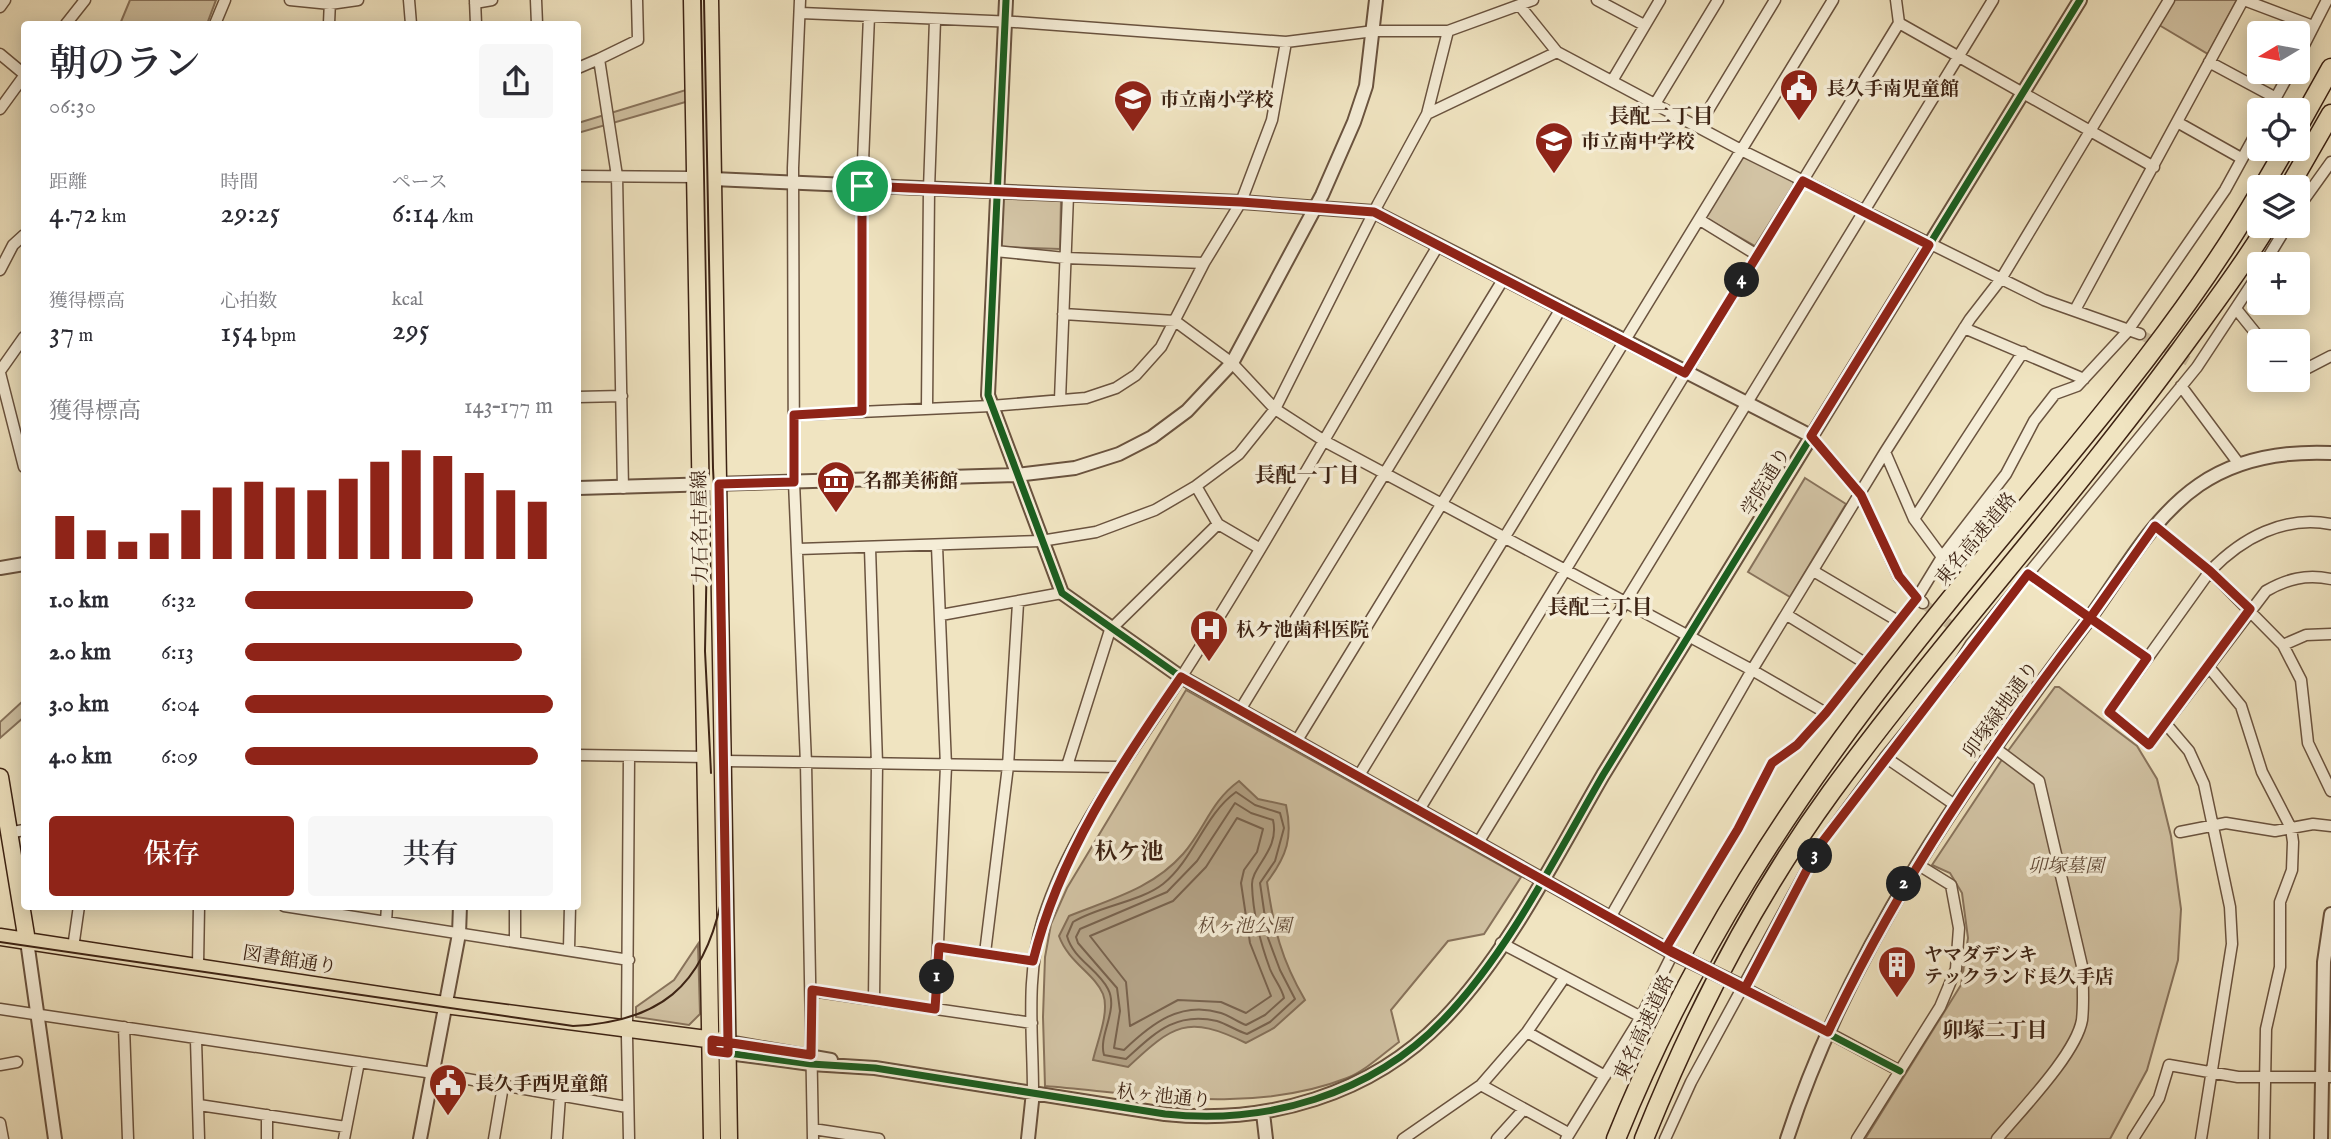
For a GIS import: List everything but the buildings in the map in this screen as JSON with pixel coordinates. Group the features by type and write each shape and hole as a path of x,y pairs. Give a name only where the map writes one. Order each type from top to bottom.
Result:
{"highway":[{"path":"2310,106 2331,68"},
{"path":"2296,175 2331,114"},
{"name":"東名高速道路","path":"1616,1139 1655,1048 1689,979 1767,844 1815,773 1916,640 2139,367 2198,286 2247,211"},
{"path":"1644,1139 1708,997 1786,858 1830,793 1934,658 2092,466 2160,377 2258,238"}],"main road":[{"name":"力石名古屋線","path":"692,0 705,178 719,484 724,761 720,1046"},
{"name":"力石名古屋線","path":"710,0 700,486 720,1046"},
{"path":"0,777 17,832 21,880"},
{"path":"23,910 26,941"},
{"name":"図書館通り","path":"0,937 720,1046"},
{"path":"712,1139 720,1046"},
{"path":"720,1046 729,1139"}],"street":[{"path":"0,7 5,0"},
{"path":"68,21 85,0"},
{"path":"216,21 225,0"},
{"path":"290,0 358,0"},
{"path":"409,0 411,21"},
{"path":"476,21 475,2 492,0"},
{"path":"536,0 537,21"},
{"path":"581,67 638,40 637,0"},
{"path":"800,0 793,184 794,482 806,763 813,1134 879,1139"},
{"path":"1006,0 988,395 1062,593 1110,630 1181,677 1670,951 1900,1071"},
{"path":"581,488 1016,475 1074,468 1119,454 1152,437 1187,411 1232,363 1314,207 1354,122 1366,86 1376,0"},
{"path":"801,13 1004,21 1286,42 1374,31 1448,31 1533,0"},
{"path":"1597,0 1644,25"},
{"path":"1612,81 1660,0"},
{"path":"1655,104 1718,0"},
{"path":"1698,127 1775,0"},
{"path":"1358,777 1833,0"},
{"path":"1419,810 1899,23 1896,0"},
{"path":"1479,843 1993,0"},
{"name":"学院通り","path":"1543,879 1603,775 2080,0"},
{"path":"1611,916 1752,670 1815,572 1885,452 1964,328 2001,279 2169,0"},
{"path":"2076,310 2243,0 2313,26"},
{"path":"2310,32 2327,0"},
{"path":"329,21 330,2"},
{"path":"1520,6 1557,52 1741,150 2044,300 2076,310 2127,332 2140,334"},
{"path":"862,411 862,186 869,16"},
{"path":"927,408 929,189 935,20"},
{"path":"1899,23 1959,55 2021,99 2089,130 2154,167"},
{"path":"798,549 1041,541 1097,532 1155,510 1196,486 1240,454 1275,409 1374,212 1427,114 1448,31"},
{"path":"794,415 991,406 1059,400 1116,388 1136,375 1161,347 1204,263 1241,202 1272,120 1286,42"},
{"path":"1427,114 1557,52"},
{"path":"0,54 21,72"},
{"path":"599,59 617,176 624,488"},
{"path":"2210,62 2276,98 2284,84"},
{"path":"0,109 21,79"},
{"path":"2177,122 2241,158"},
{"path":"1481,1085 1567,1136 1641,1017 1670,951 1772,763 1797,745 1826,713 1898,621 1920,600 1942,557 2006,474 2034,421 2055,394 2077,386 2127,332 2225,190 2247,148"},
{"path":"2310,191 2331,162"},
{"path":"581,176 705,178 1241,202 1374,212 1811,436 1861,495 1899,576 1920,600"},
{"path":"1059,400 1068,195"},
{"path":"1700,220 1757,255"},
{"path":"0,270 13,245 21,238"},
{"path":"1028,1139 1033,1093 1030,986 1033,961 1042,921 1063,869 1120,767 1181,677 1326,442 1369,362 1439,244"},
{"path":"995,251 1065,258 1204,263"},
{"path":"1240,710 1504,278"},
{"path":"1665,1139 1706,1056 1820,845 1885,757 1953,673 1968,640 2028,574 2181,386 2247,293"},
{"path":"1296,742 1562,307"},
{"path":"2237,310 2252,329"},
{"path":"1063,314 1175,321 1232,363 1275,409 1326,442 1752,670 1826,713"},
{"path":"1964,328 2084,379"},
{"path":"21,341 0,372 21,455"},
{"path":"1914,519 2023,352"},
{"path":"2310,367 2331,356"},
{"path":"2181,386 2239,464"},
{"path":"581,397 622,396"},
{"path":"1885,452 1914,519 1942,557"},
{"name":"卯塚緑地通り","path":"1787,1139 1828,1032 1860,964 1917,864 1995,748 2155,526 2200,484 2239,464 2279,455 2331,453"},
{"path":"1196,486 1218,524 1259,548"},
{"path":"2331,524 2311,522 2273,528 2241,542 2210,571 2109,712 2149,745 2266,591 2284,581 2303,577 2331,579"},
{"path":"1067,766 1110,630 1218,524"},
{"path":"2155,526 2210,571 2283,645 2301,680 2308,743 2330,786"},
{"path":"935,1009 946,766 937,546"},
{"path":"870,548 877,764 874,999"},
{"path":"0,568 21,564"},
{"path":"1815,572 1898,621"},
{"path":"2028,574 2147,658"},
{"path":"941,615 1062,593"},
{"path":"985,953 1008,766 1018,603"},
{"path":"1787,615 1865,663"},
{"path":"2283,645 2306,635 2331,634"},
{"path":"2208,666 2241,706 2262,772 2291,828 2293,861 2280,902 2280,967 2266,1029 2264,1139"},
{"path":"2166,724 2189,751 2204,784 2230,907 2232,944 2201,1139"},
{"path":"1995,748 2039,781 2082,966 2084,990 2081,1022 2072,1047 1997,1139"},
{"path":"581,755 708,757"},
{"path":"629,757 629,1139"},
{"path":"1885,757 1955,805"},
{"path":"724,761 1120,767"},
{"path":"2180,832 2214,824 2234,823 2275,831 2313,824 2331,826"},
{"path":"1857,1139 1949,988 1956,969 1959,947 1958,917 1951,885 1917,864"},
{"name":"杁ヶ池通り","path":"720,1046 1184,1116 1263,1113 1316,1100 1382,1069 1443,1020 1501,943 1543,879"},
{"path":"73,948 78,910"},
{"path":"198,965 199,910"},
{"path":"326,910 629,960"},
{"path":"386,922 387,910"},
{"path":"420,1139 459,934 460,910"},
{"path":"515,910 515,942"},
{"path":"569,949 570,910"},
{"path":"2321,1139 2327,1077 2324,962 2331,914"},
{"path":"26,941 55,1139"},
{"path":"1501,943 1641,1017"},
{"path":"939,947 1033,961"},
{"path":"1403,1139 1481,1085 1527,1032 1564,978"},
{"path":"812,990 1031,1023"},
{"path":"0,1009 433,1073 627,1107"},
{"path":"124,1027 128,1139"},
{"path":"1527,1032 1605,1076"},
{"path":"196,1040 199,1139"},
{"path":"0,1065 17,1062"},
{"path":"344,1139 359,1062"},
{"path":"2133,1139 2159,1098 2169,1065 2211,1075 2327,1077"},
{"path":"494,1139 503,1086"},
{"path":"557,1139 560,1096"},
{"path":"199,1105 346,1127"},
{"path":"1497,1139 1524,1109"},
{"path":"1263,1113 1266,1139"},
{"path":"267,1115 267,1139"},
{"path":"0,1123 3,1139"}],"green space":[{"path":"130,0 216,0 208,21 121,21"},
{"path":"2173,0 2237,0 2208,54 2159,25"},
{"path":"689,89 689,101 581,132 581,122"},
{"path":"1741,156 1791,177 1794,184 1755,246 1704,217"},
{"path":"1005,197 1061,200 1060,249 999,247 1000,200"},
{"path":"1805,478 1846,504 1790,597 1748,572"},
{"name":"卯塚墓園","path":"2055,687 2059,687 2137,746 2157,779 2171,836 2181,909 2178,960 2147,1070 2110,1139 1865,1139 1961,985 1968,938 1962,893 1950,873 1932,865 2005,755"},
{"name":"杁ヶ池公園","path":"1186,690 1521,877 1484,934 1448,941 1391,1010 1399,1042 1354,1075 1311,1089 1236,1099 1159,1097 1045,1086 1045,957 1051,924 1067,888"},
{"path":"21,703 21,720 0,738 0,722"},
{"path":"698,944 700,1014 689,1025 636,1017 636,1007 674,980"}],"water":[{"name":"杁ケ池","path":"1239,781 1258,799 1286,805 1289,827 1287,846 1267,882 1280,943 1305,1000 1274,1028 1246,1043 1209,1029 1182,1028 1157,1041 1128,1067 1093,1060 1104,1018 1105,1001 1099,987 1069,953 1059,936 1069,916 1130,892 1171,866 1191,845 1221,798"}],"tunnel":[{"path":"2140,334 2192,363"},
{"path":"1923,603 1965,637"}],"tram line":[{"path":"0,942 573,1026 630,1017 673,994 689,978 713,932 721,902 720,616 713,468 704,0"},
{"path":"707,549 705,651 711,773"}],"cycle path":[{"path":"1006,0 988,395 1062,593 1181,677 1673,953 1900,1071"},
{"path":"728,1053 811,1064 875,1068 1165,1114 1203,1116 1241,1115 1315,1099 1350,1086 1415,1046 1467,994 1530,903 1603,775 2080,0"}],"place":[{"name":"長久手南児童館","path":"1799,122"},
{"name":"市立南小学校","path":"1133,133"},
{"name":"市立南中学校","path":"1554,175"},
{"name":"名都美術館","path":"836,514"},
{"name":"杁ケ池歯科医院","path":"1209,663"},
{"name":"ヤマダデンキ テックランド長久手店","path":"1897,999"},
{"name":"長久手西児童館","path":"448,1117"}],"district":[{"name":"長配二丁目","path":"1661,116"},
{"name":"長配一丁目","path":"1307,475"},
{"name":"長配三丁目","path":"1600,607"},
{"name":"杁ケ池","path":"1129,851"},
{"name":"卯塚二丁目","path":"1995,1030"}],"route":[{"path":"862,186 862,411 794,415 794,482 719,484 724,761 728,1042 728,1053 712,1051 712,1040 728,1042 742,1045 811,1055 812,990 935,1009 939,947 1033,961 1042,921 1063,869 1120,767 1181,677 1673,953 1828,1032 1886,914 1917,864 1995,748 2090,618 2147,658 2109,712 2149,745 2250,609 2210,571 2155,526 2090,618 2028,574 1820,845 1745,988 1666,948 1738,829 1772,763 1797,745 1826,713 1917,598 1903,584 1861,495 1811,436 1929,245 1803,181 1685,373 1374,212 1241,202 862,186"}]}
